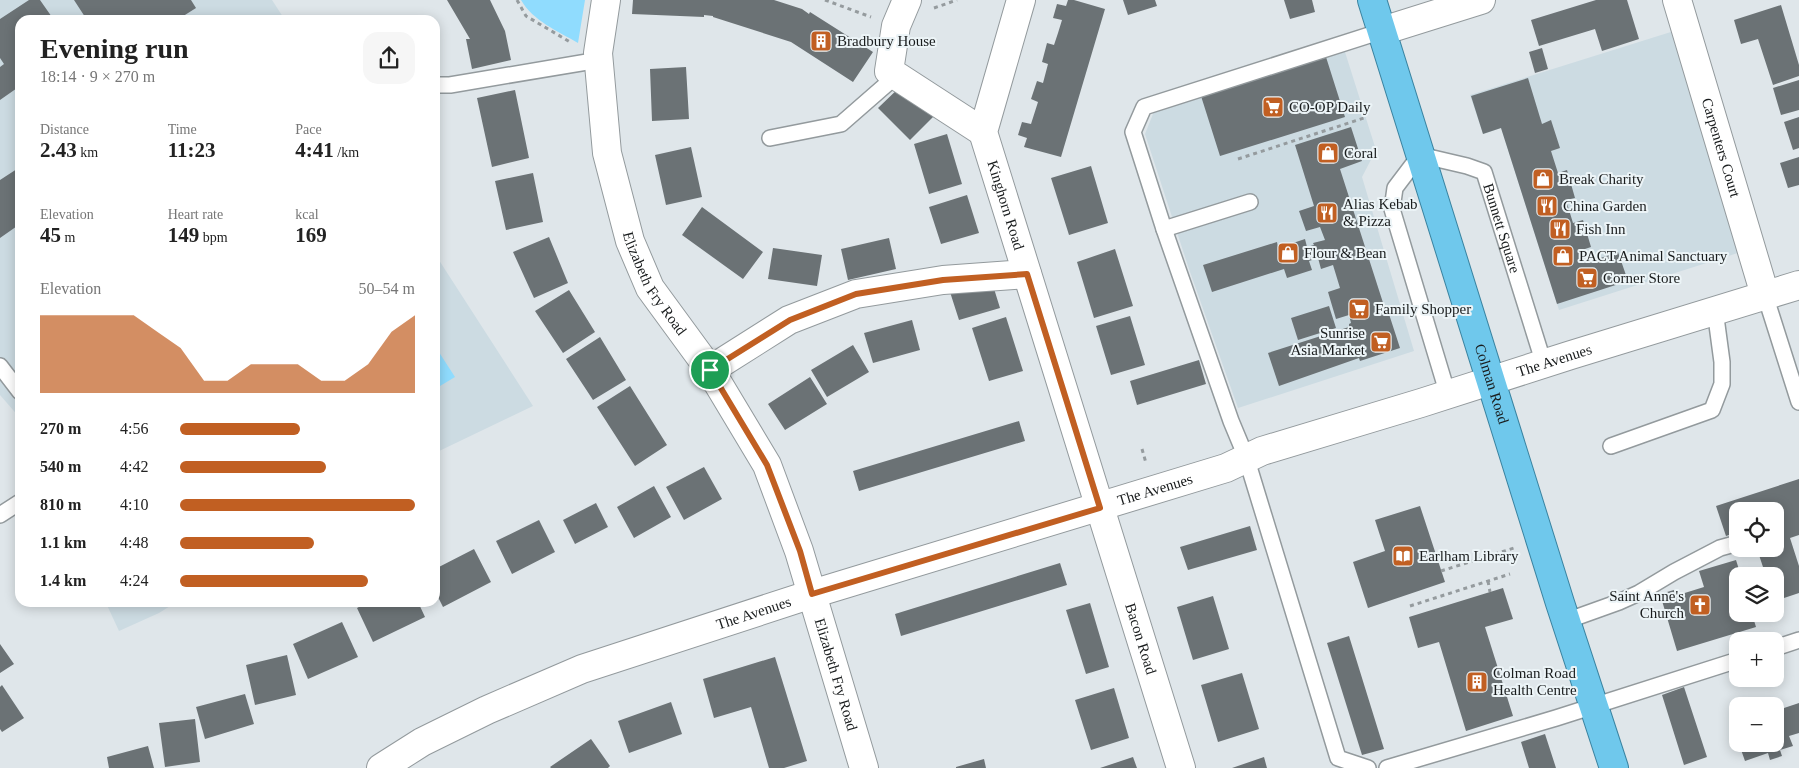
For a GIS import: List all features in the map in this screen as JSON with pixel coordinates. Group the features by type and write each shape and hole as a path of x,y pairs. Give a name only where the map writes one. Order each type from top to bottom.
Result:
{"highway":[{"name":"Colman Road","path":"1372,0 1566,621 1614,768"}],"street":[{"name":"Elizabeth Fry Road","path":"606,0 598,53 592,61 607,153 630,241 650,288 710,370 767,465 800,551 864,768"},
{"path":"907,0 896,26 889,71 983,132 1021,0"},
{"path":"1382,31 1481,0"},
{"name":"Carpenters Court","path":"1677,0 1765,295"},
{"name":"Kinghorn Road","path":"983,132 1100,508"},
{"path":"710,370 790,320 856,294 943,280 1027,274"},
{"name":"The Avenues","path":"381,768 422,742 487,710 582,669 812,594 1100,508 1182,480 1226,468 1262,451 1799,285"},
{"name":"Bacon Road","path":"1100,508 1182,768"}],"lane":[{"path":"1368,768 1338,758 1246,457 1164,229 1133,132 1144,107 1382,31"},
{"path":"440,85 450,86 592,61"},
{"path":"770,138 841,124 896,76"},
{"path":"1420,155 1395,188 1392,209 1448,395"},
{"name":"Bunnett Square","path":"1420,155 1484,172 1544,364"},
{"path":"1164,229 1250,202"},
{"path":"1765,295 1799,402"},
{"path":"1611,446 1712,410 1722,384 1722,362 1714,310"},
{"path":"0,366 15,386"},
{"path":"0,515 15,505"},
{"path":"1566,621 1639,593 1674,572 1720,548 1729,546"},
{"path":"1784,645 1799,640"},
{"path":"1387,768 1594,706 1729,663"}],"path":[{"path":"517,0 526,16 584,51 592,61"},
{"path":"825,0 896,26"},
{"path":"1238,159 1368,117"},
{"path":"1441,571 1541,540"},
{"path":"1410,606 1510,574"},
{"path":"1488,581 1490,592"}],"shaded area":[{"path":"0,0 272,0 282,15 15,15 15,412 0,395"},
{"path":"521,0 585,0 578,43 539,20"},
{"path":"1674,31 1744,251 1559,310 1501,128 1483,134 1470,95"},
{"path":"1345,52 1376,150 1362,177 1414,351 1238,408 1189,269 1145,134 1155,109"},
{"path":"440,262 533,406 440,451"},
{"path":"440,354 455,377 440,386"},
{"path":"108,607 169,607 159,613 119,631"}],"building":[{"path":"29,0 40,0 50,15 15,15 15,90 0,100 0,67 4,64 0,58 0,19"},
{"path":"74,0 191,0 196,8 185,15 84,15"},
{"path":"447,0 490,0 505,31 511,60 472,69 466,39 470,39"},
{"name":"Bradbury House","path":"633,0 774,0 802,9 809,14 810,12 873,52 853,82 791,42 713,16 632,14"},
{"path":"1068,0 1105,9 1061,157 1024,147 1027,138 1018,135 1022,122 1031,124 1038,102 1031,99 1037,81 1043,83 1048,64 1042,62 1047,43 1054,45 1062,20 1053,18 1057,4 1066,6"},
{"path":"1123,0 1155,0 1157,6 1128,15"},
{"path":"1284,0 1312,0 1315,12 1290,19"},
{"path":"1596,0 1627,0 1639,39 1602,51 1595,29 1539,46 1531,20"},
{"path":"1781,5 1799,65 1799,76 1773,85 1758,39 1741,44 1734,20"},
{"path":"1542,48 1548,69 1535,73 1529,52"},
{"name":"CO-OP Daily","path":"1326,57 1345,117 1220,156 1201,96"},
{"path":"686,67 689,119 652,121 650,69"},
{"path":"1528,78 1542,124 1551,120 1560,148 1551,151 1558,173 1567,170 1575,198 1566,200 1573,223 1583,220 1591,247 1582,250 1586,263 1618,252 1628,281 1557,304 1501,128 1483,134 1471,96"},
{"path":"1799,80 1799,110 1781,115 1773,88"},
{"path":"903,84 934,116 910,140 878,108"},
{"path":"515,90 529,158 492,167 477,98"},
{"path":"1799,117 1799,148 1793,150 1784,122"},
{"path":"1351,127 1362,161 1340,169 1386,312 1388,311 1400,348 1360,361 1359,358 1279,386 1268,353 1349,327 1351,323 1349,315 1336,319 1328,292 1340,288 1333,265 1321,269 1318,258 1309,261 1312,270 1287,278 1284,269 1212,292 1203,265 1277,242 1278,248 1305,239 1307,247 1314,245 1313,243 1325,240 1320,227 1306,231 1299,211 1314,206 1295,145"},
{"path":"947,134 962,184 929,194 914,144"},
{"path":"691,147 702,197 666,205 655,155"},
{"path":"1799,157 1799,185 1788,188 1780,163"},
{"path":"1091,166 1108,223 1069,235 1051,178"},
{"path":"15,170 15,228 0,238 0,180"},
{"path":"533,173 543,222 506,230 495,181"},
{"path":"967,195 979,233 941,244 929,207"},
{"path":"702,207 763,252 743,279 682,235"},
{"path":"549,237 568,283 534,298 513,252"},
{"path":"889,238 896,269 848,280 841,249"},
{"path":"773,248 822,255 817,286 768,279"},
{"path":"1115,249 1133,306 1094,318 1077,262"},
{"path":"991,279 1000,308 959,320 950,292"},
{"path":"569,290 595,332 563,353 535,311"},
{"path":"1329,306 1336,328 1298,340 1291,318"},
{"path":"1130,316 1145,365 1111,375 1096,326"},
{"path":"1006,317 1023,371 989,381 972,328"},
{"path":"912,320 920,350 873,363 864,333"},
{"path":"600,337 626,380 593,400 566,359"},
{"path":"853,345 869,372 827,397 811,370"},
{"path":"1199,360 1206,384 1137,405 1130,381"},
{"path":"810,377 827,404 785,430 768,404"},
{"path":"630,386 667,445 635,466 597,407"},
{"path":"1019,421 1025,441 859,491 853,471"},
{"path":"704,467 722,499 684,520 666,487"},
{"path":"1799,479 1799,535 1790,538 1799,566 1799,593 1784,598 1784,567 1763,567 1760,557 1784,557 1784,502 1729,502 1729,535 1726,536 1716,506"},
{"path":"654,486 671,517 634,538 617,507"},
{"path":"596,503 608,527 575,544 563,520"},
{"name":"Earlham Library","path":"1420,506 1445,582 1368,608 1353,562 1385,551 1375,520"},
{"path":"539,520 555,552 512,574 496,541"},
{"path":"1250,526 1257,550 1188,570 1180,547"},
{"path":"474,549 491,582 443,607 440,601 440,566"},
{"name":"Saint Anne's Church","path":"1736,560 1738,567 1729,567 1729,622 1754,622 1756,627 1740,632 1729,632 1729,635 1677,651 1660,594 1674,590 1675,596 1704,587 1699,571"},
{"path":"1060,563 1067,585 901,636 895,614"},
{"name":"Colman Road Health Centre","path":"1503,588 1513,619 1485,627 1513,716 1466,731 1439,642 1418,648 1409,617"},
{"path":"1213,596 1229,649 1193,660 1177,607"},
{"path":"1090,603 1109,667 1086,674 1066,610"},
{"path":"420,607 425,617 373,642 357,608"},
{"path":"342,622 358,657 308,679 293,644"},
{"path":"1349,636 1384,749 1362,755 1327,643"},
{"path":"0,644 14,664 0,673"},
{"path":"287,655 296,695 255,705 246,665"},
{"path":"775,657 807,761 784,768 769,768 751,707 714,718 703,679"},
{"path":"1242,673 1259,729 1218,742 1201,685"},
{"path":"2,685 24,718 2,732 0,729 0,687"},
{"path":"1684,687 1707,757 1684,765 1662,695"},
{"path":"1114,688 1129,738 1091,750 1075,700"},
{"path":"245,694 254,724 205,739 196,707"},
{"path":"671,702 682,734 629,753 618,721"},
{"path":"1799,703 1799,733 1789,736 1793,746 1784,749 1784,708"},
{"path":"195,719 200,762 165,767 159,723"},
{"path":"1545,734 1556,768 1529,768 1521,742"},
{"path":"591,739 610,766 608,768 550,767"},
{"path":"148,746 154,768 109,768 107,757"},
{"path":"1742,752 1781,752 1782,756 1770,760 1768,753 1745,761"},
{"path":"1133,757 1137,768 1100,768"},
{"path":"1264,757 1267,768 1232,768"},
{"path":"984,759 986,768 956,768 956,767"}],"place":[{"name":"Bradbury House","path":"821,41"},
{"name":"CO-OP Daily","path":"1273,107"},
{"name":"Coral","path":"1328,153"},
{"name":"Break Charity","path":"1543,179"},
{"name":"China Garden","path":"1547,206"},
{"name":"Alias Kebab & Pizza","path":"1327,213"},
{"name":"Fish Inn","path":"1560,229"},
{"name":"Flour & Bean","path":"1288,253"},
{"name":"PACT Animal Sanctuary","path":"1563,256"},
{"name":"Corner Store","path":"1587,278"},
{"name":"Family Shopper","path":"1359,309"},
{"name":"Sunrise Asia Market","path":"1381,342"},
{"name":"Earlham Library","path":"1403,556"},
{"name":"Saint Anne's Church","path":"1700,605"},
{"name":"Colman Road Health Centre","path":"1477,682"}],"route":[{"path":"1027,274 1100,508 812,594 800,551 767,465 710,370 790,320 856,294 943,280 1027,274"}]}
